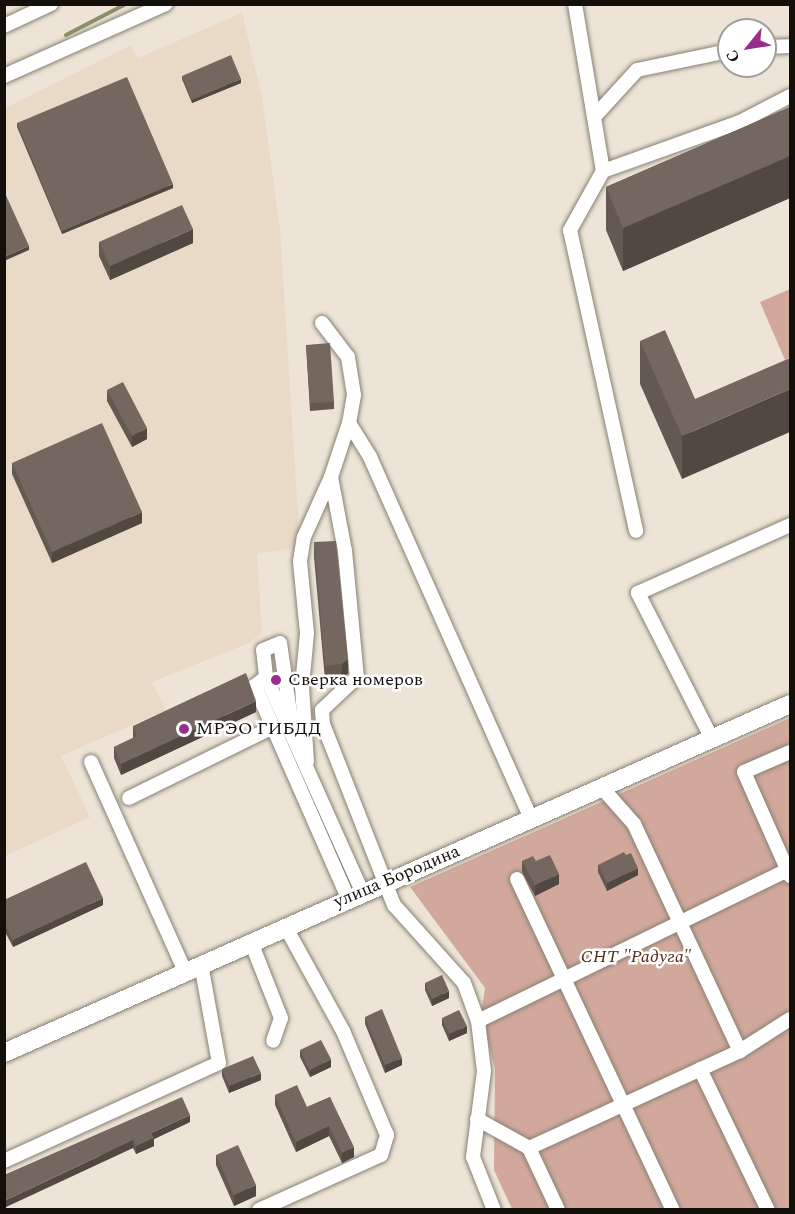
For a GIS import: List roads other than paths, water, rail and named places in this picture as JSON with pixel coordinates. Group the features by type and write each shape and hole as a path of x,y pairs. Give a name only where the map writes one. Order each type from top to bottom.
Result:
{"main road":[{"name":"улица Бородина","path":"4,1053 285,926 603,789 790,704"}],"street":[{"path":"4,26 51,4"},
{"path":"4,76 166,4"},
{"path":"575,4 603,171 570,230 636,531"},
{"path":"595,116 637,70 717,53"},
{"path":"603,171 740,122 790,96"},
{"path":"307,762 302,687 307,633 300,561 304,537 331,477 349,423 354,395 348,357 322,323"},
{"path":"349,423 370,457 531,819"},
{"path":"331,477 345,551 357,678 322,710 323,724 394,905 464,983 478,1021 484,1071 473,1157 494,1209"},
{"path":"712,739 638,593 790,525"},
{"path":"292,730 280,643 263,650 266,677 307,762 355,895"},
{"path":"266,677 255,686 355,895"},
{"path":"129,798 273,727"},
{"path":"478,1021 790,872 744,772 790,752"},
{"path":"4,1161 219,1063 193,968 91,762"},
{"path":"603,789 634,824 740,1051"},
{"path":"517,879 622,1106 673,1209"},
{"path":"259,1209 381,1155 387,1135 343,1031 285,926"},
{"path":"251,942 281,1018 273,1041"},
{"path":"529,1148 740,1051 789,1022"},
{"path":"700,1068 768,1209"},
{"path":"477,1119 529,1148 558,1209"}],"waterway":[{"path":"66,35 126,4"}],"place":[{"name":"Сверка номеров","path":"276,680"},
{"name":"МРЭО ГИБДД","path":"184,729"}],"park label":[{"name":"СНТ \"Радуга\"","path":"636,957"}]}
